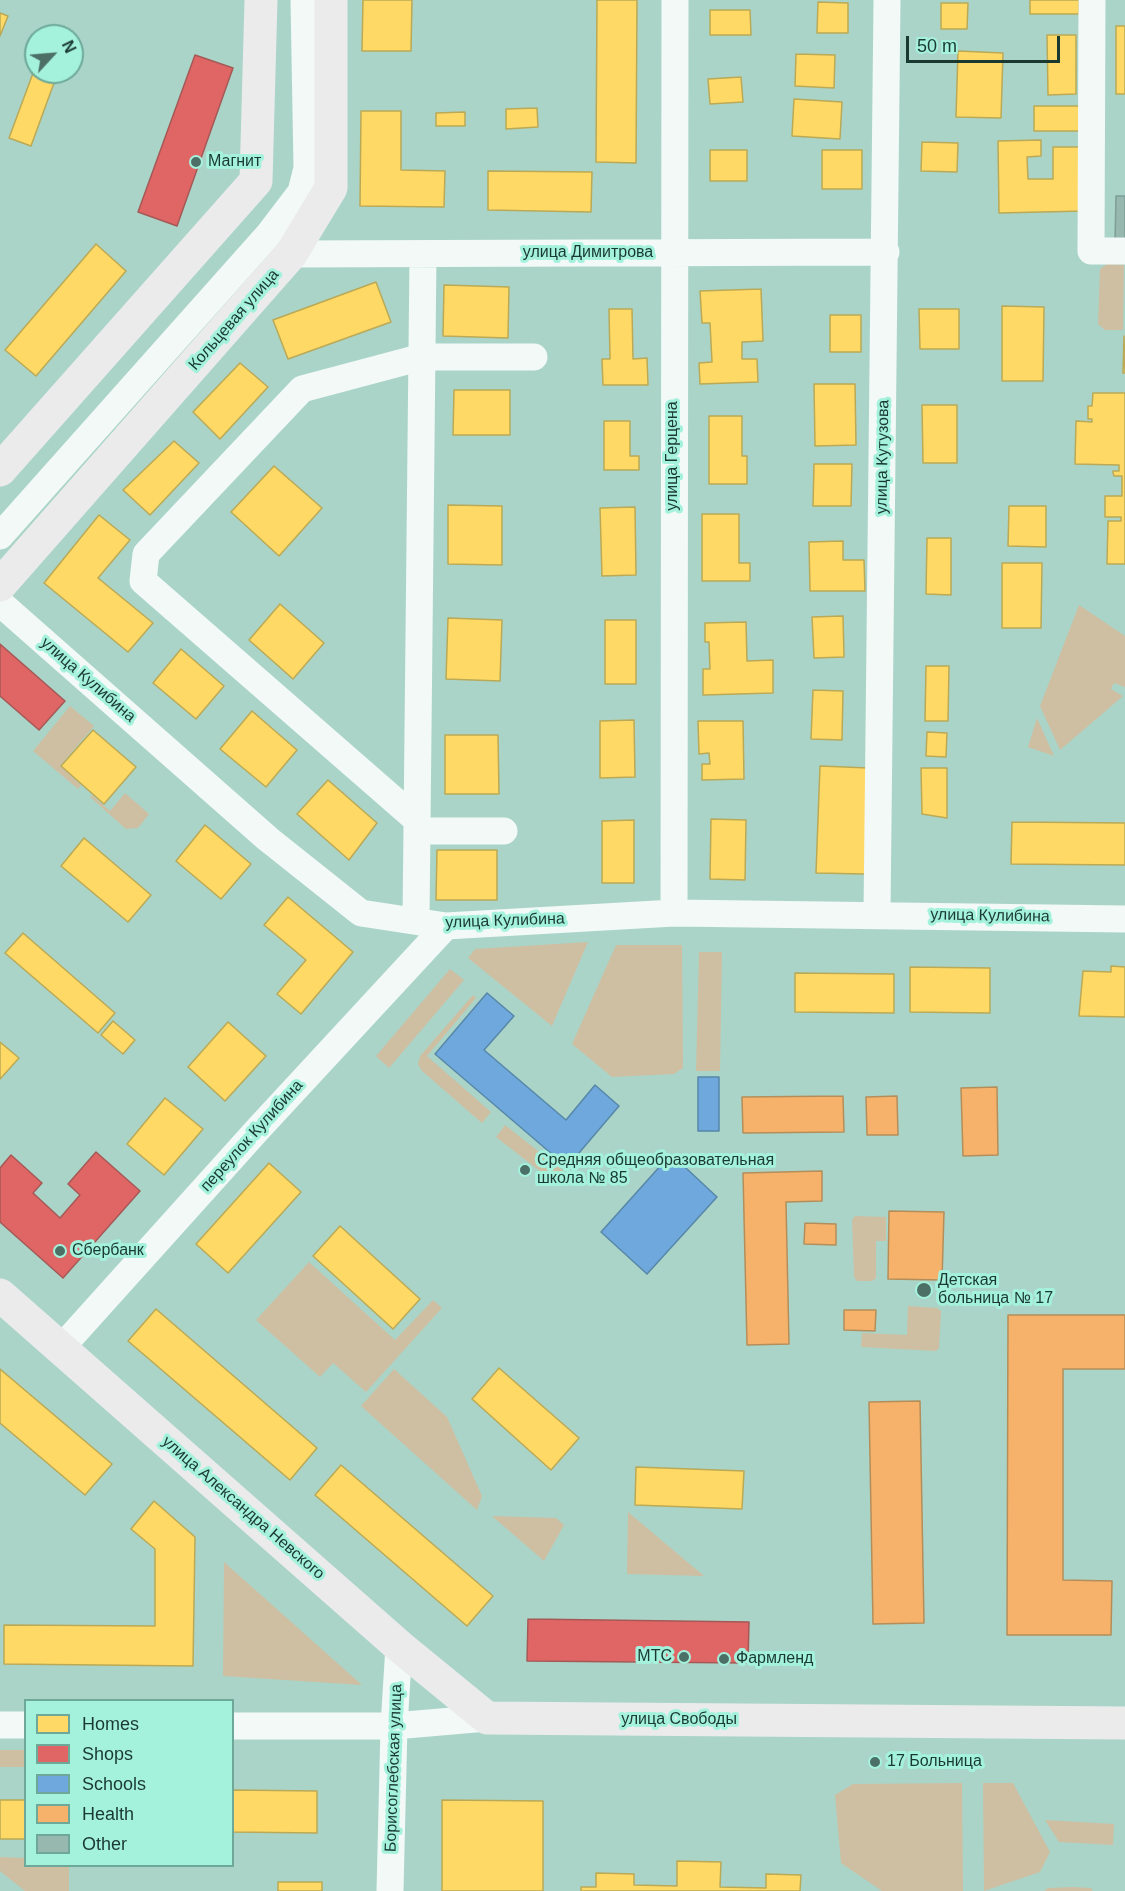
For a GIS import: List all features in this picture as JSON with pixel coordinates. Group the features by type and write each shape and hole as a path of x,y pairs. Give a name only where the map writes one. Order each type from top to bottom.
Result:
{"main road":[{"path":"0,470 256,181 261,0"},
{"name":"Кольцевая улица","path":"0,585 291,254 331,188 331,0"},
{"name":"улица Александра Невского","path":"0,1295 399,1646 487,1718"},
{"name":"улица Свободы","path":"487,1718 1125,1723"}],"street":[{"path":"0,536 269,234 301,192 307,168 304,0"},
{"name":"улица Герцена","path":"674,913 675,0"},
{"name":"улица Кутузова","path":"877,914 887,0"},
{"path":"1092,0 1091,251 1125,251"},
{"name":"улица Димитрова","path":"291,254 886,252"},
{"path":"416,921 423,254"},
{"path":"504,831 417,826 142,581 146,554 302,389 422,357 534,357"},
{"name":"улица Кулибина","path":"0,603 268,839 361,913 446,926 674,913 1125,919"},
{"name":"переулок Кулибина","path":"61,1348 446,926"},
{"name":"Борисоглебская улица","path":"390,1891 394,1726 399,1646"},
{"name":"улица Свободы","path":"234,1726 394,1726 487,1718"},
{"path":"0,1725 24,1725"}],"shaded area":[{"path":"1107,264 1124,265 1123,330 1105,330 1098,324 1100,269"},
{"path":"1079,605 1125,636 1125,687 1114,683 1111,689 1123,696 1060,750 1040,706"},
{"path":"70,706 94,726 60,766 81,785 78,789 33,751"},
{"path":"1037,718 1054,756 1028,747"},
{"path":"125,793 149,814 138,828 126,829 90,797 92,795 110,811"},
{"path":"588,942 552,1026 468,958 475,949"},
{"path":"616,945 682,945 683,1068 674,1074 612,1077 572,1044"},
{"path":"699,952 722,952 720,1071 696,1071"},
{"path":"450,969 464,980 389,1068 376,1056"},
{"path":"473,995 476,998 427,1056 491,1112 482,1123 422,1071 418,1064 420,1056"},
{"path":"505,1125 566,1173 557,1176 545,1175 496,1137"},
{"path":"855,1216 886,1217 886,1241 876,1241 876,1278 872,1281 857,1281 854,1277 852,1220"},
{"path":"309,1262 395,1340 433,1300 442,1308 366,1392 333,1363 320,1377 256,1320"},
{"path":"908,1306 937,1308 941,1311 939,1348 936,1351 861,1347 862,1333 907,1335"},
{"path":"394,1369 447,1417 482,1496 477,1510 361,1406"},
{"path":"628,1512 704,1576 627,1574"},
{"path":"492,1516 556,1518 564,1525 544,1561"},
{"path":"224,1562 362,1685 223,1676"},
{"path":"0,1750 24,1750 24,1767 0,1767"},
{"path":"962,1783 963,1891 882,1891 841,1863 835,1795 853,1784"},
{"path":"983,1783 1013,1783 1050,1852 1040,1872 984,1891"},
{"path":"1045,1820 1114,1824 1113,1845 1059,1842"},
{"path":"0,1857 24,1858 24,1867 69,1867 69,1891 25,1891 0,1871"},
{"path":"1048,1888 1091,1888 1093,1891 1044,1891"}],"building: Homes":[{"path":"363,0 412,0 411,51 362,51"},
{"path":"597,0 637,0 636,163 596,162"},
{"path":"1030,0 1079,0 1079,14 1030,14"},
{"path":"818,2 848,3 848,33 817,33"},
{"path":"941,3 968,3 967,29 941,29"},
{"path":"710,10 750,10 751,35 710,35"},
{"path":"0,13 8,16 0,36"},
{"path":"1116,26 1125,26 1125,94 1116,94"},
{"path":"1047,35 1076,35 1076,94 1048,95"},
{"path":"958,51 1003,53 1001,118 956,117"},
{"path":"796,54 835,55 834,88 795,86"},
{"path":"741,77 743,102 710,104 708,79"},
{"path":"29,84 54,84 31,146 9,138"},
{"path":"794,99 842,102 840,139 792,136"},
{"path":"1034,106 1080,106 1080,131 1034,131"},
{"path":"537,108 538,127 506,129 506,109"},
{"path":"361,111 401,111 401,170 445,171 444,207 360,206"},
{"path":"465,112 465,126 436,126 436,113"},
{"path":"1041,140 1041,156 1027,157 1028,179 1053,179 1053,147 1083,147 1084,211 999,213 998,141"},
{"path":"922,142 958,143 957,172 921,171"},
{"path":"710,150 747,150 747,181 710,181"},
{"path":"822,150 862,150 862,189 822,189"},
{"path":"488,171 592,172 591,212 488,210"},
{"path":"96,244 126,271 36,376 5,350"},
{"path":"376,282 391,322 288,359 273,320"},
{"path":"444,285 509,287 508,338 443,336"},
{"path":"761,289 763,341 742,342 742,359 757,359 758,382 700,384 699,363 712,362 710,323 702,323 700,291"},
{"path":"1002,306 1044,307 1043,381 1002,381"},
{"path":"609,309 632,309 633,359 647,358 648,385 603,385 602,359 610,359"},
{"path":"919,309 959,309 959,349 920,349"},
{"path":"830,315 861,315 861,352 830,352"},
{"path":"1124,336 1125,373 1123,373"},
{"path":"240,363 268,387 220,439 193,412"},
{"path":"814,384 855,384 856,445 815,446"},
{"path":"454,390 510,390 510,435 453,435"},
{"path":"1093,393 1125,393 1125,564 1107,564 1108,521 1121,521 1121,517 1105,517 1105,496 1122,496 1122,476 1114,476 1113,473 1113,471 1119,471 1119,465 1075,464 1076,421 1092,422 1092,419 1088,419 1088,406 1092,406"},
{"path":"922,405 957,405 957,463 923,463"},
{"path":"709,416 742,416 742,456 747,456 747,484 709,484"},
{"path":"604,421 630,421 630,456 639,456 639,470 604,470"},
{"path":"174,441 199,463 150,515 123,490"},
{"path":"814,464 852,464 851,506 813,506"},
{"path":"274,466 322,508 279,556 231,512"},
{"path":"448,505 502,506 502,565 448,564"},
{"path":"1009,506 1046,506 1046,547 1008,546"},
{"path":"635,507 636,575 602,576 600,508"},
{"path":"702,514 739,514 739,563 750,563 750,581 702,581"},
{"path":"99,515 130,540 98,578 153,623 128,652 44,583"},
{"path":"927,538 951,538 951,595 926,594"},
{"path":"843,541 843,560 864,560 865,591 810,591 809,542"},
{"path":"1002,563 1042,563 1041,628 1002,628"},
{"path":"280,604 324,643 293,679 249,640"},
{"path":"843,616 844,657 814,658 812,617"},
{"path":"448,618 502,620 500,681 446,679"},
{"path":"605,620 636,620 636,684 605,684"},
{"path":"746,622 747,661 773,660 773,693 703,695 703,669 710,669 709,642 705,642 705,623"},
{"path":"181,649 224,686 196,719 153,683"},
{"path":"926,666 949,666 948,721 925,721"},
{"path":"813,690 843,691 842,740 811,739"},
{"path":"252,711 297,750 266,787 220,749"},
{"path":"634,720 635,777 600,778 600,721"},
{"path":"698,721 743,721 744,779 702,780 702,764 710,764 709,753 699,754"},
{"path":"93,730 136,767 104,804 61,766"},
{"path":"927,732 947,733 946,757 926,756"},
{"path":"445,735 498,735 499,794 445,794"},
{"path":"820,766 869,768 865,874 816,873"},
{"path":"921,768 947,768 947,818 922,814"},
{"path":"328,780 377,823 349,860 297,814"},
{"path":"711,819 746,820 745,880 710,879"},
{"path":"634,820 634,883 602,883 602,821"},
{"path":"1012,822 1125,823 1125,865 1011,864"},
{"path":"205,825 251,864 221,899 176,861"},
{"path":"84,838 151,895 128,922 61,866"},
{"path":"437,850 497,850 497,900 436,900"},
{"path":"288,897 353,952 301,1014 277,994 306,960 264,925"},
{"path":"23,933 115,1013 98,1033 5,953"},
{"path":"1111,966 1125,967 1125,1017 1079,1016 1083,971 1111,972"},
{"path":"910,967 990,968 990,1013 910,1012"},
{"path":"795,973 894,974 894,1013 795,1012"},
{"path":"113,1021 135,1040 123,1054 101,1035"},
{"path":"228,1022 266,1056 225,1101 188,1067"},
{"path":"0,1042 19,1058 0,1079"},
{"path":"165,1098 203,1129 164,1175 127,1144"},
{"path":"269,1163 301,1192 228,1273 196,1244"},
{"path":"340,1226 420,1299 393,1329 313,1256"},
{"path":"156,1309 317,1448 290,1480 128,1341"},
{"path":"499,1368 579,1438 551,1470 472,1399"},
{"path":"0,1369 112,1464 85,1495 0,1423"},
{"path":"341,1465 493,1596 467,1626 315,1495"},
{"path":"636,1467 744,1471 742,1509 635,1505"},
{"path":"154,1501 195,1537 193,1666 4,1664 4,1625 155,1626 155,1549 131,1529"},
{"path":"234,1790 317,1791 317,1833 234,1832"},
{"path":"0,1800 24,1800 24,1839 0,1839"},
{"path":"442,1800 543,1801 543,1891 442,1891"},
{"path":"677,1861 721,1862 720,1887 766,1888 766,1874 801,1875 800,1891 581,1891 581,1887 596,1887 596,1873 634,1874 634,1885 677,1886"},
{"path":"278,1882 322,1882 322,1891 278,1891"}],"building: Shops":[{"path":"195,55 233,68 177,226 138,212"},
{"path":"0,644 65,701 39,730 0,696"},
{"path":"96,1152 140,1191 63,1278 0,1222 0,1168 11,1155 42,1183 33,1193 60,1218 80,1195 68,1184"},
{"path":"528,1619 749,1622 748,1663 527,1661"}],"building: Schools":[{"path":"487,993 514,1016 484,1050 566,1120 595,1085 619,1106 567,1167 435,1054"},
{"path":"698,1077 719,1077 719,1131 698,1131"},
{"path":"671,1154 717,1197 647,1274 601,1232"}],"building: Health":[{"path":"997,1087 998,1155 963,1156 961,1088"},
{"path":"843,1096 844,1132 743,1133 742,1097"},
{"path":"897,1096 898,1135 867,1135 866,1097"},
{"path":"822,1171 822,1201 786,1202 789,1344 747,1345 743,1173"},
{"path":"889,1211 944,1212 942,1280 888,1279"},
{"path":"805,1223 836,1224 836,1245 804,1244"},
{"path":"844,1310 876,1310 875,1331 844,1330"},
{"path":"1008,1315 1125,1315 1125,1369 1063,1369 1063,1580 1112,1581 1111,1635 1007,1635"},
{"path":"920,1401 924,1623 873,1624 869,1402"}],"building: Other":[{"path":"1116,196 1125,196 1125,242 1115,242"}],"place":[{"name":"Магнит","path":"196,162"},
{"name":"Средняя общеобразовательная школа № 85","path":"525,1170"},
{"name":"Сбербанк","path":"60,1251"},
{"name":"Детская больница № 17","path":"924,1290"},
{"name":"МТС","path":"684,1657"},
{"name":"Фармленд","path":"724,1659"},
{"name":"17 Больница","path":"875,1762"}]}
